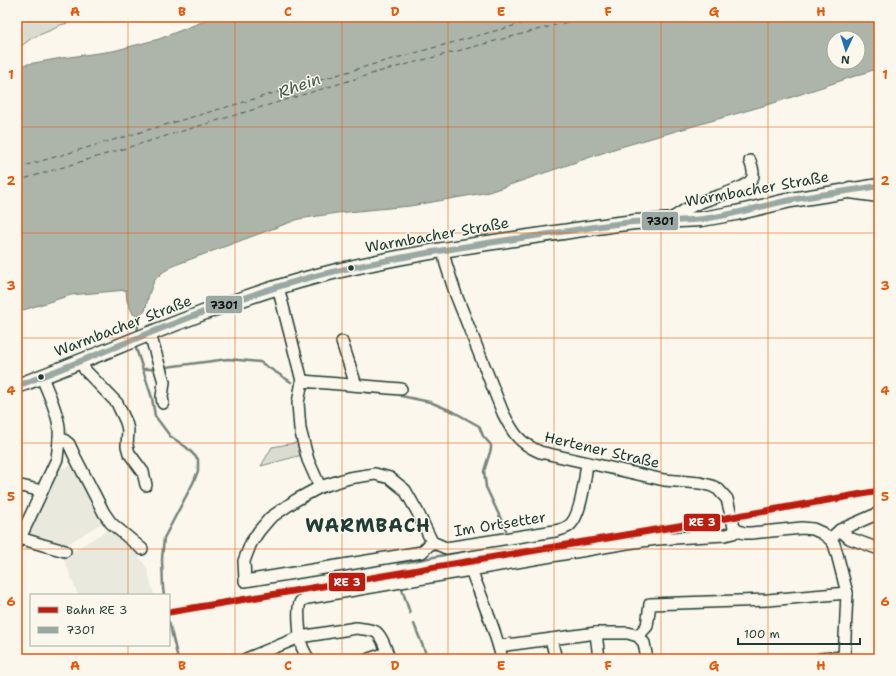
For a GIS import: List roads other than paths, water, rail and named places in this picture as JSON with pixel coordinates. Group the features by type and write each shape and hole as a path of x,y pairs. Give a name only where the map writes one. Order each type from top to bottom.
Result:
{"highway":[{"path":"850,190 879,194"}],"main road":[{"name":"Warmbacher Straße","path":"17,386 218,307 278,287 356,266 443,250 610,225 635,222 702,219 736,213 791,200 879,186"}],"street":[{"path":"669,220 696,204 737,189 750,182 753,177 750,161"},
{"name":"Hertener Straße","path":"443,250 456,294 503,413 509,426 523,443 540,452 587,463 664,480 700,483 712,486 724,494 727,499 732,524 736,530"},
{"path":"278,287 302,381 298,403 300,429 308,460 320,487"},
{"path":"141,337 164,382 162,396 163,403"},
{"path":"342,342 356,385"},
{"path":"81,361 85,370 117,403 128,430 127,446 129,453 143,472 146,486"},
{"path":"42,376 59,427 57,458 19,540 65,551"},
{"path":"302,381 401,389"},
{"path":"59,440 64,440 69,444 104,513 111,523 142,549"},
{"name":"Im Ortsetter","path":"432,542 446,548 555,531 568,527 576,518 582,499 587,463"},
{"path":"375,474 390,478 405,490 432,542 422,552 245,581 244,561 251,543 270,518 296,500 320,487 350,478 375,474"},
{"path":"17,485 42,491"},
{"path":"830,539 840,530 879,513"},
{"path":"308,659 302,647 300,637 298,608 302,600 308,598 642,541 694,536 725,535 733,533 736,530 744,533 751,533 802,528 813,529 822,533 834,544 847,593 844,658 820,659"},
{"path":"840,530 849,538 879,549"},
{"path":"471,570 499,646 502,659"},
{"path":"499,646 596,633 633,634 647,626 650,604 768,600 847,593"},
{"path":"246,659 300,637 356,628 376,633 388,656 369,659"},
{"path":"596,633 599,659"},
{"path":"633,634 644,643 647,659"},
{"path":"551,639 556,659"}],"water":[{"name":"Rhein","path":"214,17 879,17 879,68 777,102 617,148 489,192 410,206 337,213 299,219 175,265 163,272 154,281 145,311 139,317 133,314 127,301 126,290 71,295 17,312 17,66 113,51 159,39"}],"waterway":[{"name":"WARMBACH","path":"137,334 138,315"},
{"name":"WARMBACH","path":"135,345 152,398 155,416 170,436 186,447 198,459 198,471 193,483 164,538 162,559 164,594"},
{"path":"166,367 228,359 260,362 291,382"},
{"path":"143,369 153,369"},
{"path":"308,388 315,387"},
{"path":"365,392 380,393"},
{"path":"401,396 430,402 454,412 479,426 483,436 491,445 484,471 486,487 506,530"},
{"path":"398,564 480,548"},
{"path":"402,589 410,613"},
{"path":"414,624 428,659"},
{"name":"WARMBACH","path":"170,626 178,659"}],"district":[{"name":"WARMBACH","path":"368,525"}]}
